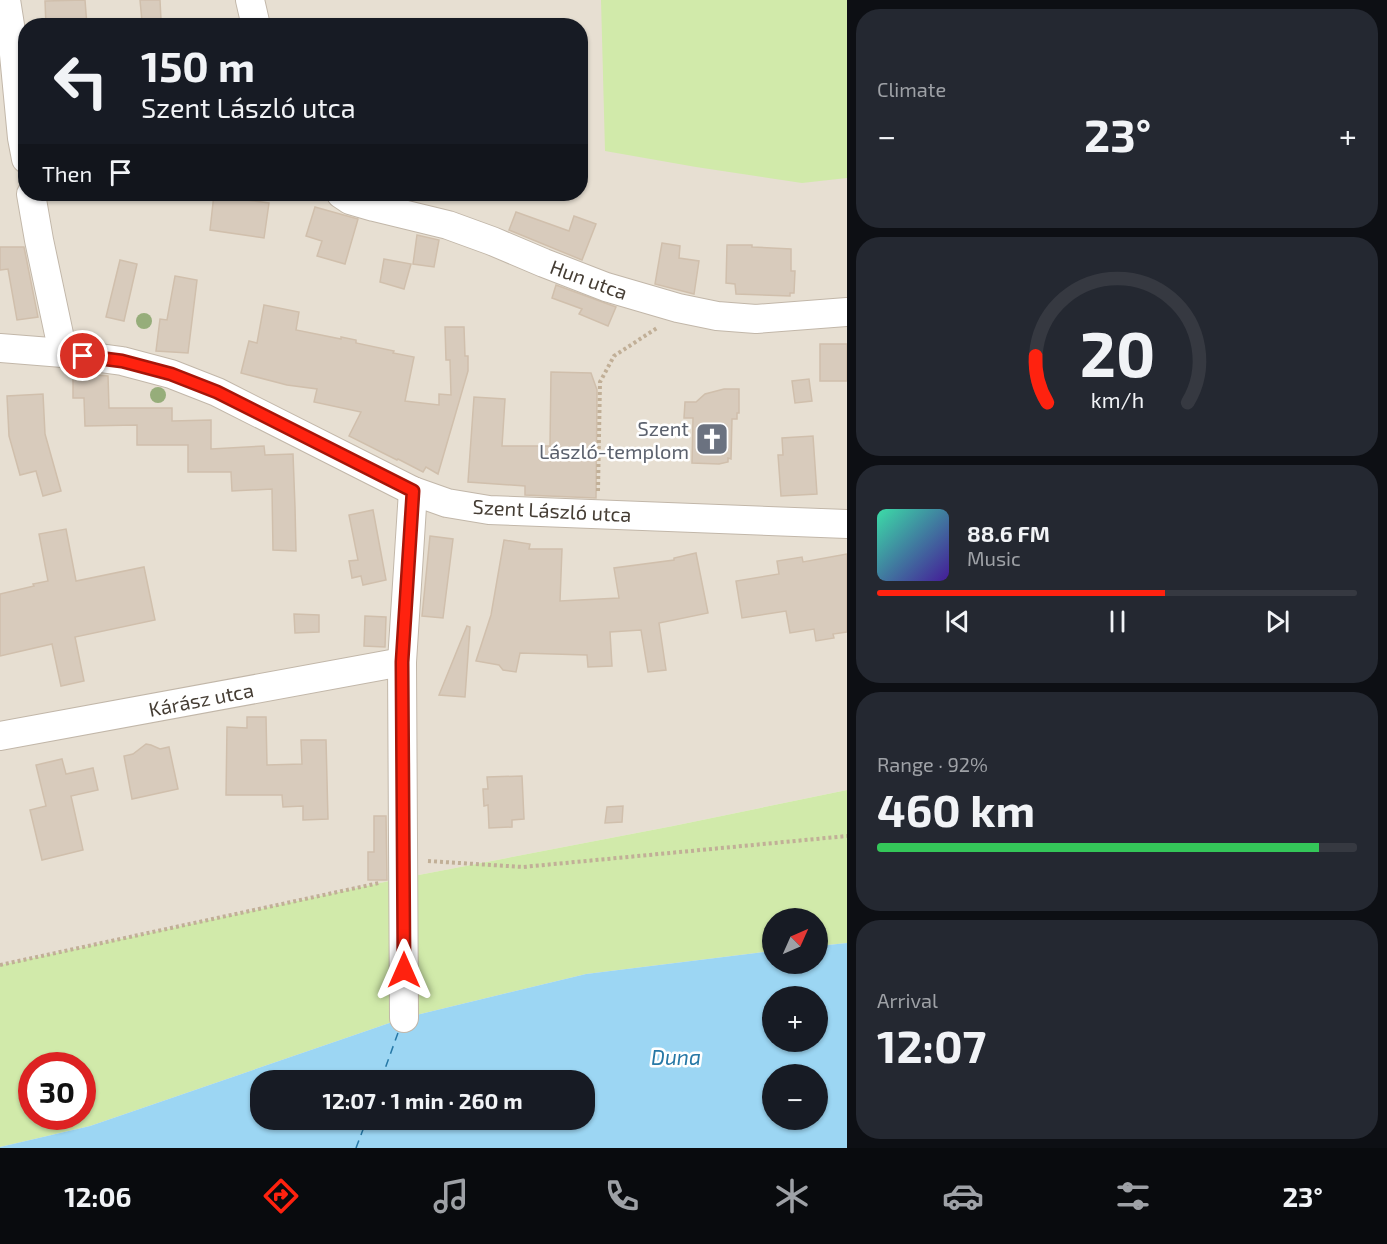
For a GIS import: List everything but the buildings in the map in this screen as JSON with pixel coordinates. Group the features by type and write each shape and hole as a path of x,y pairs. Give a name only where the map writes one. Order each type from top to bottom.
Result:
{"street":[{"path":"6,0 18,96"},
{"path":"250,0 254,18"},
{"path":"32,201 63,353"},
{"name":"Hun utca","path":"353,201 448,225 606,287 678,308 756,319 847,312"},
{"name":"Szent László utca","path":"0,348 122,361 180,377 217,392 413,491 447,502 489,510 847,524"},
{"path":"404,1018 402,662 413,491"},
{"name":"Kárász utca","path":"0,736 402,662"}],"path":[{"path":"598,513 600,382 614,356 674,317 678,308"},
{"path":"0,965 403,869 523,867 847,836"}],"shaded area":[{"path":"0,0 847,0 847,790 403,878 0,965"}],"green space":[{"path":"601,0 847,0 847,178 802,183 605,151"},
{"path":"847,790 847,943 828,945 828,908 762,908 762,952 586,974 404,1018 96,1124 96,1052 18,1052 18,1130 73,1130 0,1147 0,965 403,878"}],"water":[{"name":"Duna","path":"847,943 847,1148 0,1148 73,1130 96,1130 96,1124 250,1071 250,1130 595,1130 595,1070 253,1070 404,1018 586,974 762,952 762,974 828,974 828,945"}],"ferry route":[{"path":"385,1070 399,1030"},
{"path":"356,1148 363,1130"}],"place":[{"name":"Szent László-templom","path":"712,439"}],"route":[{"path":"83,356 122,361 171,374 217,392 413,491 402,662 404,970"}]}
